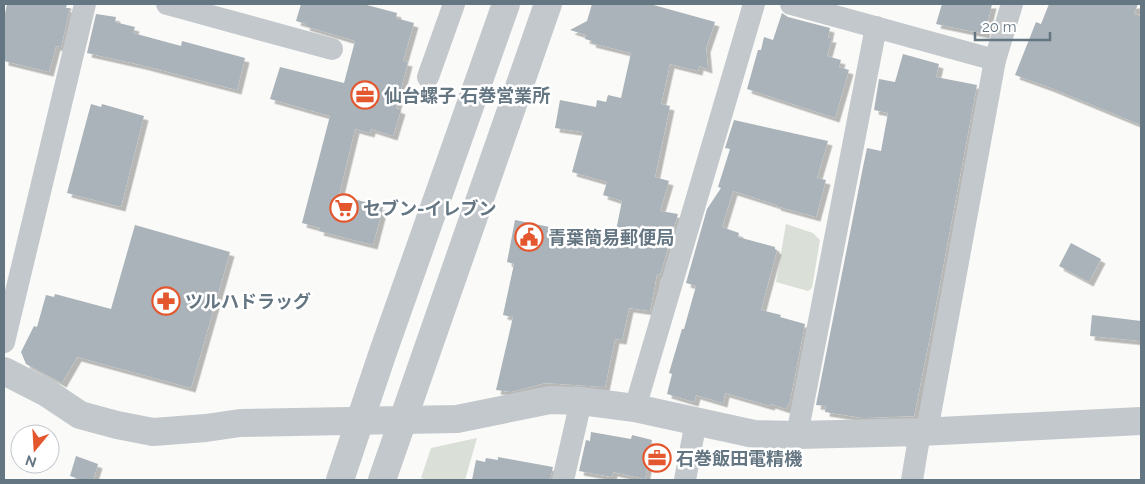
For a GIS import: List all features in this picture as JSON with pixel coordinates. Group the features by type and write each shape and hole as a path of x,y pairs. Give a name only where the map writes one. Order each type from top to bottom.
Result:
{"street":[{"path":"4,342 85,4"},
{"path":"168,4 332,49"},
{"path":"428,76 454,4"},
{"path":"340,480 361,422 380,360 506,4"},
{"path":"382,480 548,4"},
{"path":"635,408 754,4"},
{"path":"791,4 995,60"},
{"path":"912,480 924,432 995,60 1012,4"},
{"path":"797,435 876,27"},
{"path":"4,371 47,394 80,415 117,426 152,432 206,428 240,423 457,419 550,400 581,401 635,408 754,434 797,435 924,432 1141,421"},
{"path":"563,480 581,401"},
{"path":"685,480 696,421"}],"shaded area":[{"path":"786,224 813,233 820,240 812,288 808,291 776,282"},
{"path":"477,438 465,480 429,480 421,478 431,448"}],"building":[{"path":"7,4 67,4 66,8 70,8 61,47 56,46 49,72 4,61 4,18"},
{"path":"301,4 363,4 397,13 396,18 414,23 403,61 408,62 396,108 401,110 393,136 371,129 370,133 355,129 339,195 383,207 373,245 319,231 320,228 302,223 330,116 270,99 280,67 344,83 355,41 305,26 306,24 296,21"},
{"path":"592,4 650,4 715,22 706,48 708,69 699,66 698,71 670,64 661,104 670,106 655,177 669,181 660,211 678,214 660,275 657,274 650,311 629,308 622,340 615,339 605,387 545,383 511,392 496,390 513,317 503,315 514,264 507,262 515,220 614,240 622,201 603,195 607,182 572,172 583,132 555,128 560,100 596,107 597,100 606,102 608,95 621,98 631,53 591,43 592,41 585,39 586,35 570,30 587,21"},
{"path":"942,4 992,4 985,34 936,24"},
{"path":"1049,4 1138,4 1134,14 1141,16 1141,125 1015,75 1036,22 1041,24"},
{"path":"782,13 788,17 830,28 828,38 832,38 827,56 841,60 839,67 849,70 835,118 747,89 758,50 761,50 764,37 773,40"},
{"path":"96,14 116,17 115,22 135,27 133,33 181,46 182,41 245,58 237,90 87,53"},
{"path":"903,54 939,64 936,77 977,85 914,416 863,418 825,412 826,406 816,405 867,148 881,151 888,113 874,110 879,79 895,82"},
{"path":"91,104 101,107 102,104 144,116 121,207 67,193"},
{"path":"734,120 828,141 817,178 826,180 816,217 733,191 722,227 739,233 738,237 775,247 777,250 761,310 805,324 790,401 786,409 725,393 723,403 696,395 694,402 667,394 672,374 669,373 696,286 686,283 707,209 721,188 718,187 730,149 725,148"},
{"path":"135,225 230,252 191,388 77,357 62,383 26,364 21,352 34,326 37,327 46,295 54,297 55,294 111,309"},
{"path":"1071,243 1101,259 1089,282 1059,266"},
{"path":"1092,315 1141,321 1141,341 1090,336"},
{"path":"591,432 631,439 632,435 652,440 645,479 613,472 612,477 579,471 586,440 590,441"},
{"path":"76,456 98,464 93,480 82,480 70,476"},
{"path":"498,457 553,467 550,480 472,480 476,460 485,462 486,458 498,460"}],"place":[{"name":"仙台螺子 石巻営業所","path":"365,95"},
{"name":"セブン-イレブン","path":"344,208"},
{"name":"青葉簡易郵便局","path":"529,237"},
{"name":"ツルハドラッグ","path":"166,301"},
{"name":"石巻飯田電精機","path":"657,458"}]}
